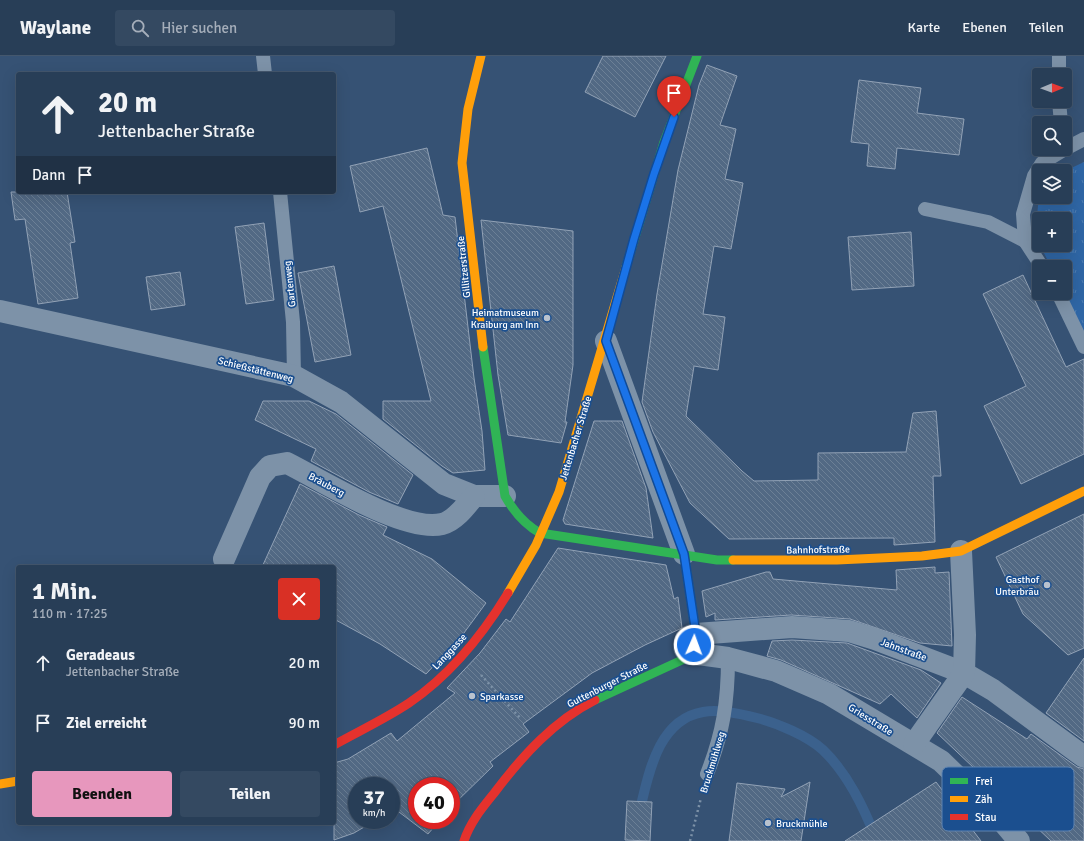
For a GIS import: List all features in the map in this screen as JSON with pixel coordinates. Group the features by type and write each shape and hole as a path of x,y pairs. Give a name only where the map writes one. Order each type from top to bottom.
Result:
{"street":[{"name":"Gillitzerstraße","path":"481,56 471,89 464,127 462,162 486,377 505,496 514,512 526,525 540,533"},
{"name":"Jettenbacher Straße","path":"540,533 559,492 606,341 630,252 654,174 698,56"},
{"name":"Schießstättenweg","path":"0,311 294,376 341,402 444,484 474,496 505,496"},
{"path":"606,341 684,554 694,644"},
{"name":"Bräuberg","path":"224,559 260,477 270,466 287,463 384,514 428,526 444,524 461,512 474,496"},
{"name":"Bahnhofstraße","path":"540,533 717,560 761,561 922,556 961,551 1084,491"},
{"name":"Langgasse","path":"336,744 396,710 429,688 450,668 478,636 509,593 540,533"},
{"path":"914,744 964,673 965,635 961,551"},
{"name":"Jahnstraße","path":"694,644 792,627 849,631 899,647 964,673 993,690 1084,757"},
{"name":"Griesstraße","path":"694,644 728,658 776,671 829,694 893,734 914,744 941,761 947,767"},
{"name":"Guttenburger Straße","path":"464,841 473,820 509,773 536,743 566,717 604,696 682,660 694,644"},
{"path":"0,784 16,781"},
{"name":"Griesstraße","path":"1010,831 1019,841"}],"lane":[{"path":"263,56 265,72"},
{"path":"1059,56 1059,68"},
{"path":"1072,143 1084,139"},
{"path":"1037,260 1025,241 1023,214 1034,176 1042,163 1051,156"},
{"name":"Gartenweg","path":"280,194 292,322 294,376"},
{"path":"925,209 988,222 1025,241"},
{"path":"1061,300 1084,347"},
{"name":"Bruckmühlweg","path":"707,774 723,730 727,701 728,658"}],"path":[{"path":"478,671 525,723"},
{"name":"Bruckmühlweg","path":"690,841 707,774"}],"green space":[{"path":"1084,162 1084,334 1068,300 1072,300 1072,260 1048,260 1044,252 1072,252 1072,212 1037,212 1038,204 1072,204 1072,168"}],"building":[{"path":"603,56 666,56 635,117 585,92"},
{"path":"707,65 737,76 720,125 736,129 725,179 743,183 731,249 714,246 703,314 725,317 718,370 694,366 686,416 754,481 818,480 818,453 906,452 913,413 936,411 941,476 933,476 935,542 894,545 894,538 729,539 690,503 653,432 642,402 657,294 678,170 699,85"},
{"path":"859,80 921,88 917,113 964,119 959,155 897,148 895,169 867,166 869,144 851,142"},
{"path":"427,148 443,215 455,217 474,378 482,431 485,470 453,473 383,419 383,401 431,401 383,206 360,212 350,166"},
{"path":"11,192 16,192 16,194 67,194 75,242 70,243 78,298 38,304 25,219 15,220"},
{"path":"481,220 573,231 573,365 565,422 567,422 561,443 508,435 498,375"},
{"path":"264,223 274,300 246,304 235,227"},
{"path":"911,232 914,286 852,290 848,237"},
{"path":"334,266 351,355 315,362 298,273"},
{"path":"180,272 185,305 151,310 146,277"},
{"path":"1023,275 1032,294 1032,300 1035,300 1066,367 1084,359 1084,454 1021,484 984,406 1026,386 983,294"},
{"path":"263,401 309,401 336,414 413,475 398,504 369,492 311,461 316,449 255,420"},
{"path":"594,421 622,421 646,488 653,538 565,524 563,520"},
{"path":"300,484 359,515 387,527 383,535 432,559 486,603 461,637 426,674 380,644 336,620 336,565 263,565"},
{"name":"Gasthof Unterbräu","path":"1084,514 1084,648 1068,655 1023,614 996,557"},
{"path":"558,548 666,565 674,599 678,597 682,628 645,645 592,673 523,724 529,732 490,762 493,766 460,798 460,777 408,777 408,819 400,813 400,777 348,777 348,829 361,829 334,840 334,825 336,825 336,762 348,759 391,733 397,741 455,693 447,688 480,653 506,619 510,622"},
{"path":"935,567 935,573 949,572 952,646 920,643 850,619 791,615 715,620 715,613 706,617 702,591 766,572 770,572 773,579 897,590 896,570"},
{"path":"792,640 847,643 921,670 941,683 917,718 891,694 880,704 781,660 767,656 772,641"},
{"path":"1084,658 1084,741 1046,713"},
{"path":"962,697 1027,739 1031,734 1077,767 1084,769 1084,841 1051,841 1040,831 1074,831 1074,767 973,767 937,733"},
{"name":"Bruckmühle","path":"810,782 801,841 729,841 737,783 785,789 781,797"},
{"path":"936,782 942,790 942,831 973,831 981,841 845,841"},
{"path":"627,801 652,802 650,841 625,840"},
{"path":"421,829 432,829 428,834"}],"waterway":[{"path":"642,801 649,774 660,746 667,734 677,724 689,716 710,711 751,716 765,720 801,735 823,750 832,759 848,781 867,816 877,841"}],"traffic: fast":[{"path":"626,267 664,142 697,56"},
{"path":"483,347 505,496 524,522 540,533 717,560 733,560"},
{"path":"595,700 682,660 691,653 696,634 684,554"}],"traffic: slow":[{"path":"481,56 468,109 462,163 483,347"},
{"path":"508,593 536,545 559,492 626,267"},
{"path":"733,560 837,560 922,556 961,551 1084,491"},
{"path":"0,784 16,781"}],"traffic: jam":[{"path":"336,744 400,709 438,680 476,639 488,624 508,593"},
{"path":"464,841 473,821 528,752 566,718 595,700"}],"place":[{"name":"Heimatmuseum Kraiburg am Inn","path":"547,318"},
{"name":"Gasthof Unterbräu","path":"1047,585"},
{"name":"Sparkasse","path":"472,696"},
{"name":"Bruckmühle","path":"768,823"}],"route":[{"path":"674,117 654,174 630,252 606,341 684,554 696,634 694,645"}]}
